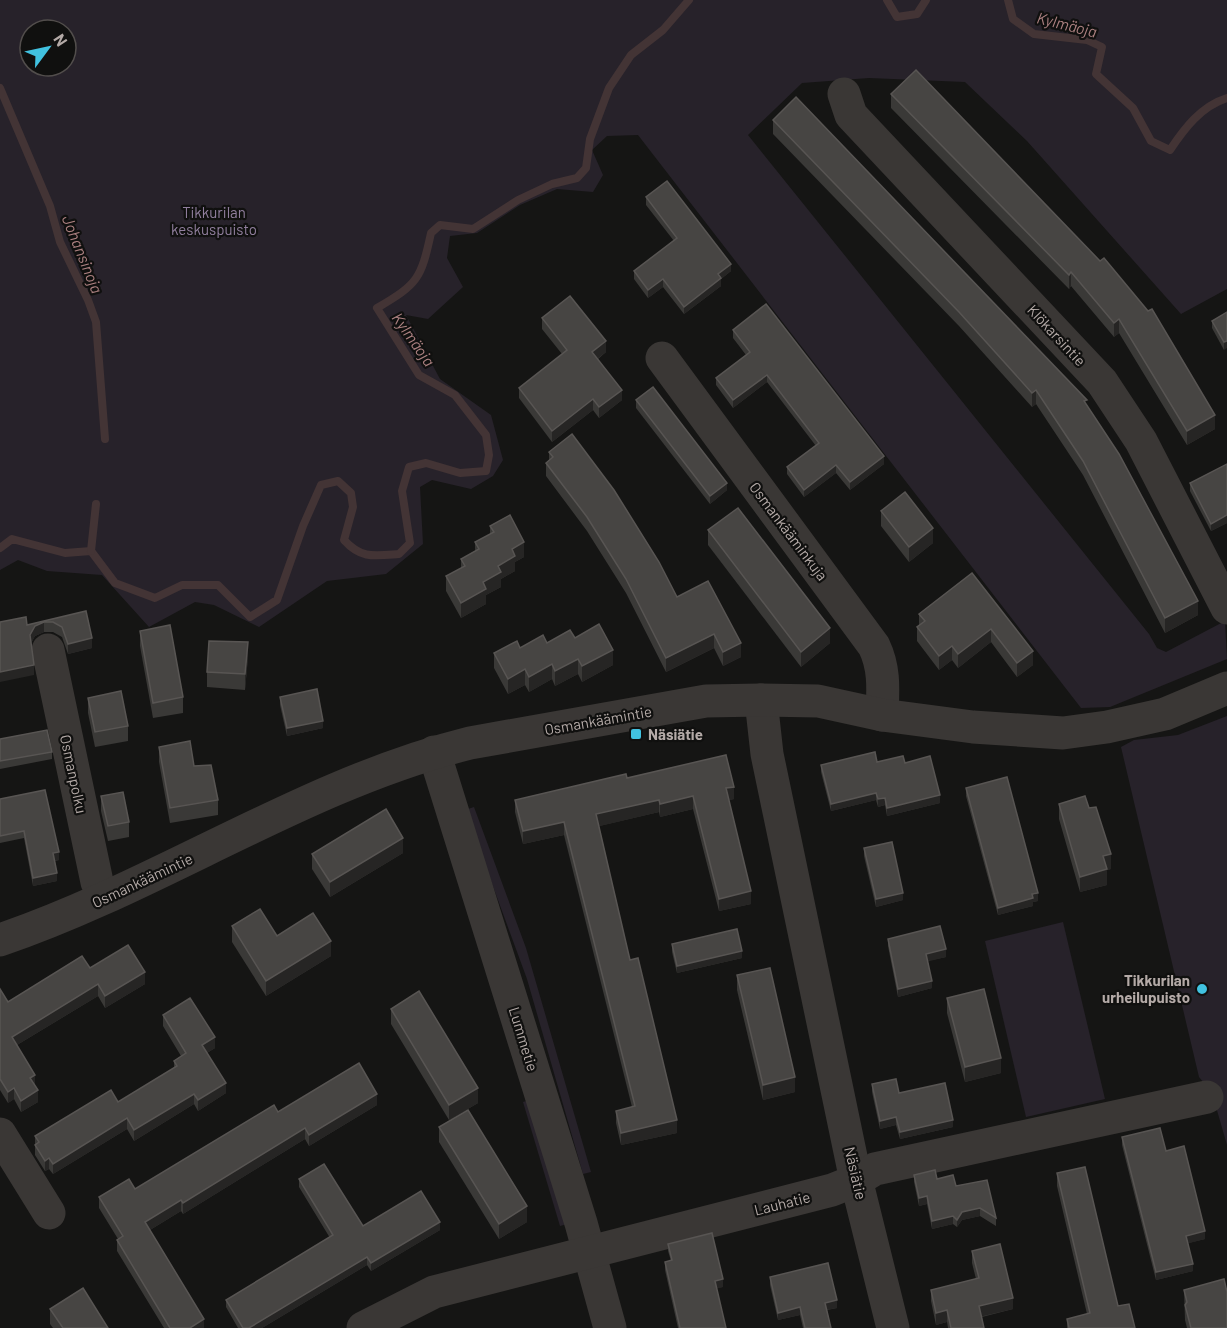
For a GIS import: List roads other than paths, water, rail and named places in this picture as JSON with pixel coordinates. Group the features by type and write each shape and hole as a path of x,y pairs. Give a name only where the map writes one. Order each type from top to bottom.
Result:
{"street":[{"name":"Klökarsintie","path":"844,94 851,115 1102,382 1141,441 1227,608"},
{"name":"Osmankääminkuja","path":"662,358 874,646 882,662 884,676 882,715"},
{"name":"Osmanpolku","path":"48,650 97,882 105,897"},
{"name":"Osmankäämintie","path":"0,940 36,928 352,783 434,752 470,743 706,701 761,700 818,701 882,715 1009,732 1063,733 1107,727 1165,714 1227,688"},
{"name":"Näsiätie","path":"761,700 767,754 857,1180 893,1328"},
{"name":"Lummetie","path":"434,752 590,1252 610,1328"},
{"name":"Lauhatie","path":"363,1328 434,1292 832,1190 857,1180 875,1169 1206,1096"},
{"path":"0,1134 49,1213"}],"waterway":[{"name":"Kylmäoja","path":"0,548 12,539 65,553 91,551 115,583 155,598 182,585 218,585 250,617 277,600 303,526 321,485 338,481 351,493 353,507 344,540 356,550 368,555 399,554 410,543 402,491 409,467 426,463 460,473 486,471 489,455 486,435 455,395 419,375 377,308 401,293 416,279 424,261 431,233 440,225 473,229 518,200 552,184 577,178 586,168 590,139 609,88 631,55 663,30 689,0"},
{"name":"Kylmäoja","path":"887,0 897,17 917,14 926,0"},
{"name":"Kylmäoja","path":"1008,0 1013,19 1034,34 1087,40 1102,47 1096,74 1133,108 1151,141 1170,150 1187,126 1201,112 1227,98"},
{"name":"Johansinoja","path":"0,88 50,206 60,242 96,322 105,439"},
{"name":"Johansinoja","path":"91,551 96,504"}],"place":[{"name":"Näsiätie","path":"636,734"},
{"name":"Tikkurilan urheilupuisto","path":"1202,989"}],"park label":[{"name":"Tikkurilan keskuspuisto","path":"214,220"}]}
